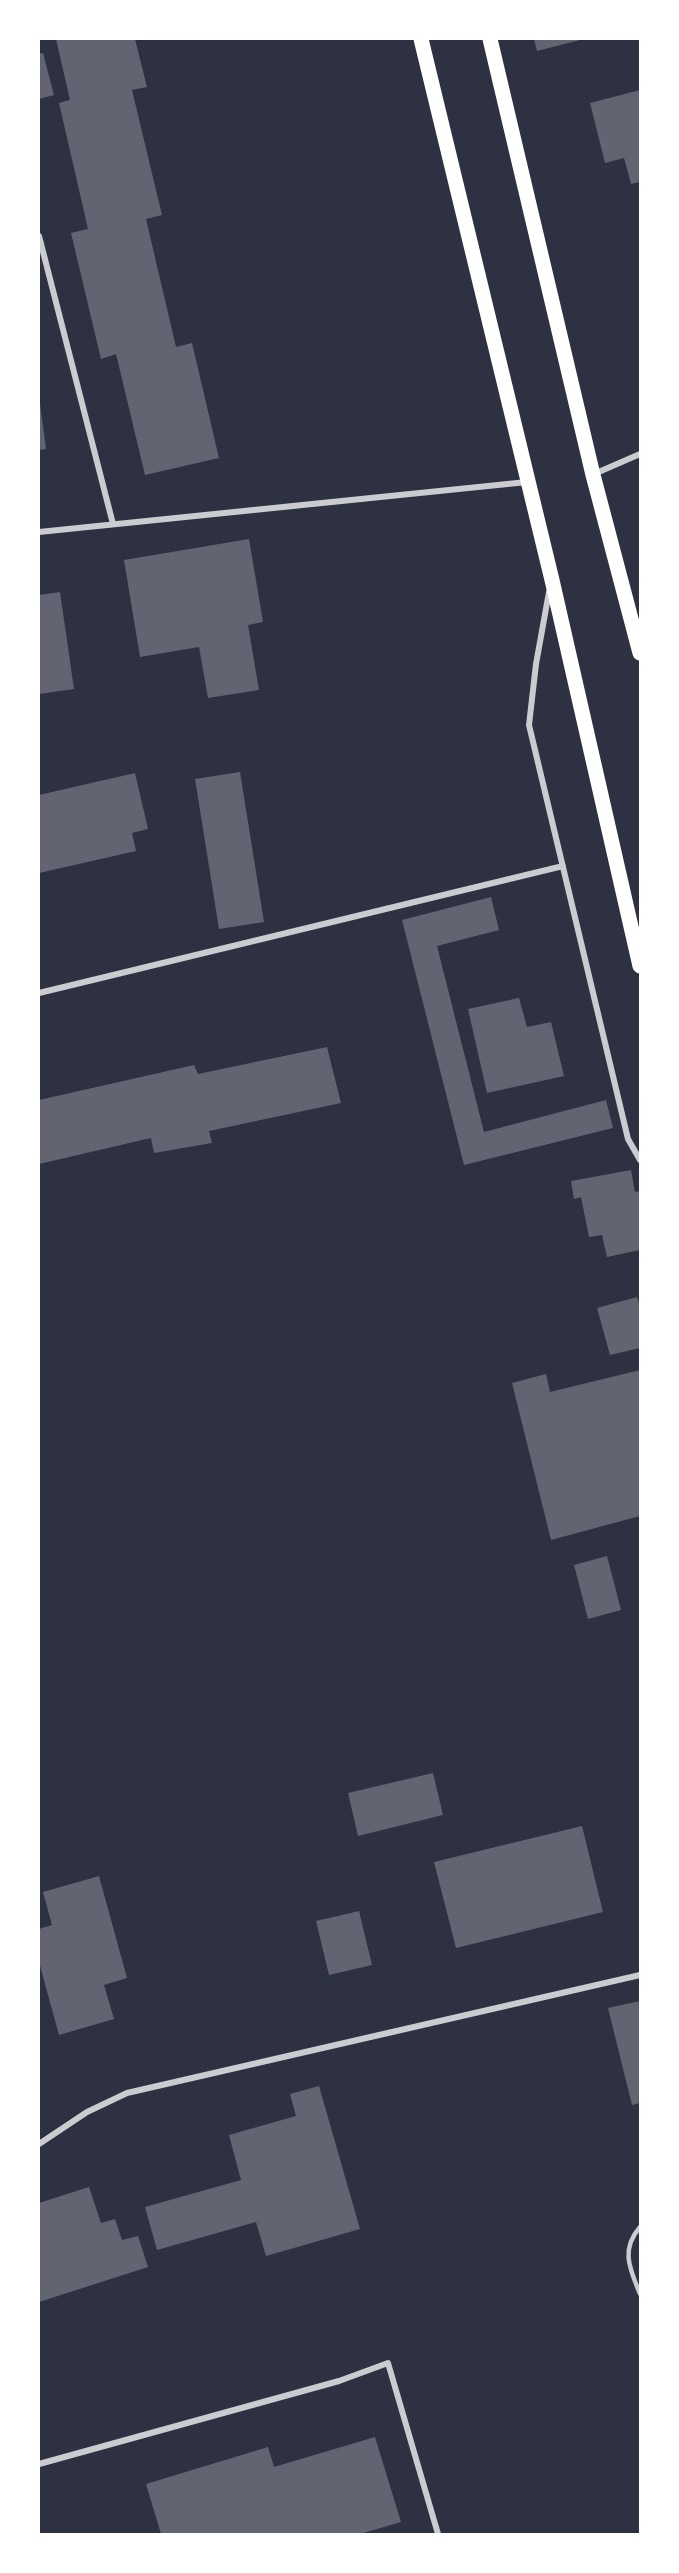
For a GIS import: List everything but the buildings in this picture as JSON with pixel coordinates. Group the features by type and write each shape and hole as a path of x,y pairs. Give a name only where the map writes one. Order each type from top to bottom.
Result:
{"main road":[{"path":"421,39 552,580 640,966"},
{"path":"490,39 593,475 640,653"},
{"path":"635,946 640,925"}],"street":[{"path":"39,236 113,524"},
{"path":"593,475 640,454"},
{"path":"39,532 528,482"},
{"path":"552,580 536,664 529,725 628,1139 640,1160"},
{"path":"39,993 562,866"},
{"path":"39,2144 87,2112 127,2093 640,1975"},
{"path":"39,2464 339,2381 388,2363 438,2534"}],"lane":[{"path":"640,2228 630,2239 628,2265 640,2294"}]}
